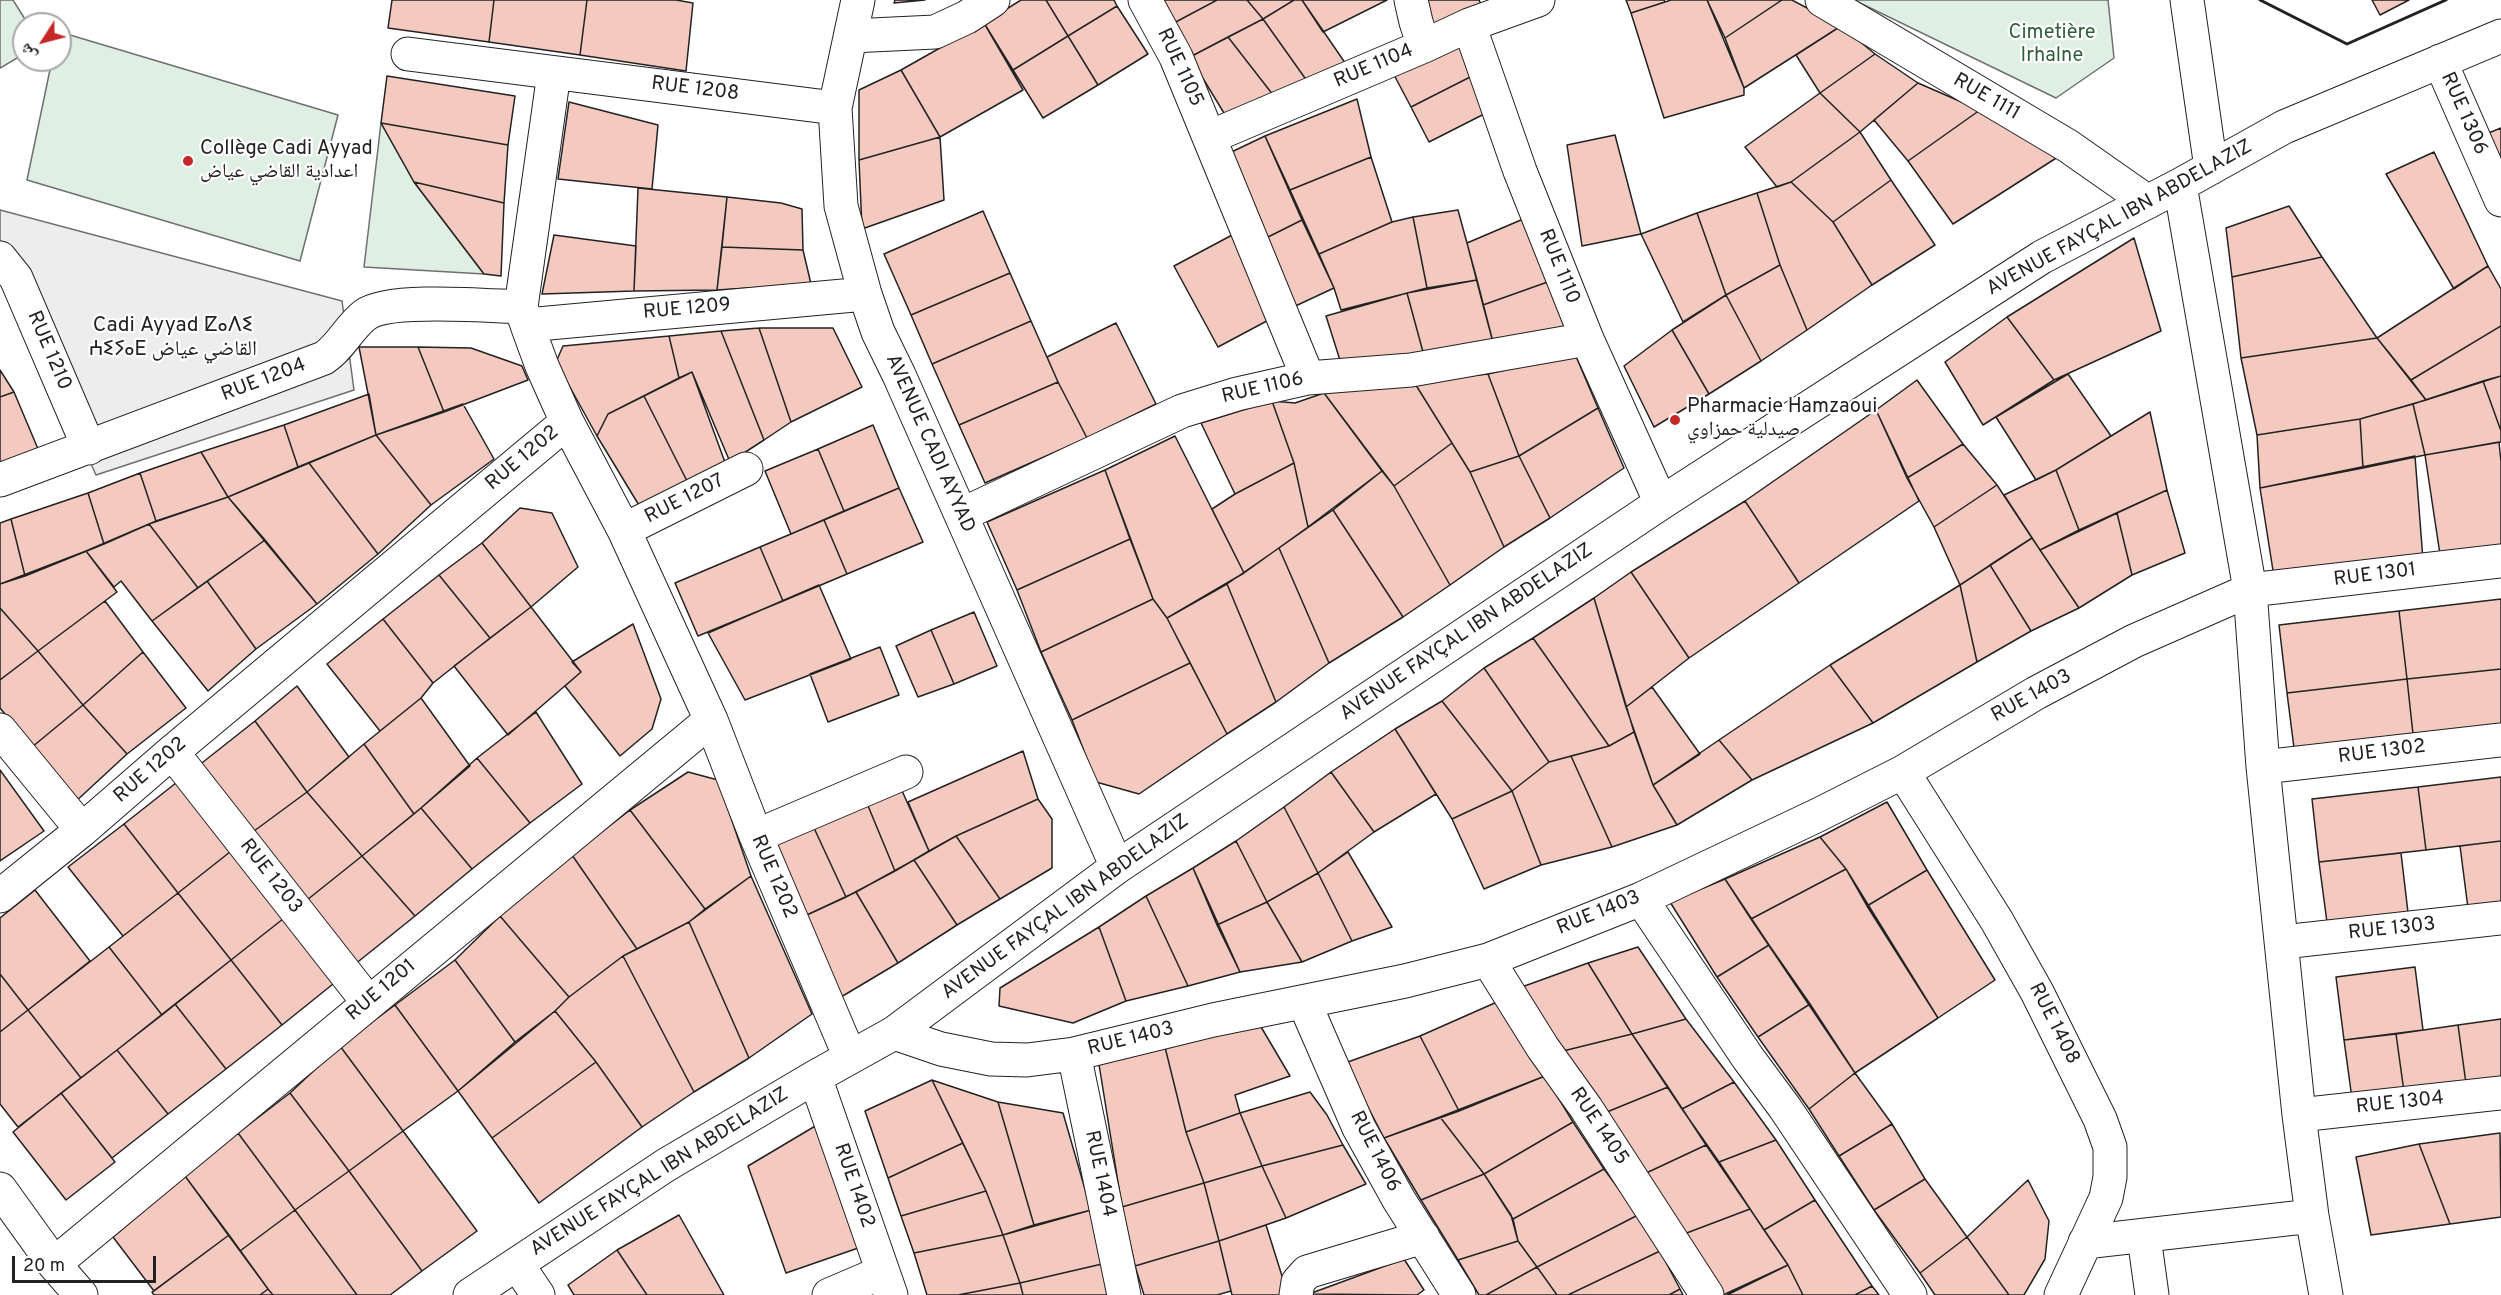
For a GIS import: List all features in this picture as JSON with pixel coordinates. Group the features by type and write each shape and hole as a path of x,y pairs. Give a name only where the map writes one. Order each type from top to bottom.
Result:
{"street":[{"name":"AVENUE CADI AYYAD","path":"858,0 835,108 841,206 865,294 878,332 1117,867"},
{"path":"850,36 935,32 967,17 993,0"},
{"name":"RUE 1105","path":"1145,0 1176,57 1308,378"},
{"path":"1411,0 1424,46"},
{"name":"RUE 1104","path":"1210,137 1469,25 1538,0"},
{"name":"RUE 1111","path":"1822,0 2068,146 2148,202"},
{"path":"2187,0 2211,168"},
{"name":"RUE 1110","path":"1469,25 1520,171 1587,339 1661,503"},
{"name":"AVENUE FAYÇAL IBN ABDELAZIZ","path":"470,1295 666,1165 894,1033 1117,867 1661,503 2042,257 2180,186 2284,127 2501,36"},
{"name":"RUE 1208","path":"408,54 835,108"},
{"name":"RUE 1306","path":"2440,61 2501,200"},
{"path":"554,73 524,316 542,366 567,422"},
{"path":"2180,186 2250,591 2264,767 2299,1115 2312,1216 2326,1295"},
{"name":"RUE 1210","path":"6,273 89,448"},
{"name":"RUE 1209","path":"524,316 865,294"},
{"name":"RUE 1204","path":"0,480 324,358 335,351 347,333 365,314 380,307 442,305 524,316"},
{"name":"RUE 1106","path":"961,515 1182,411 1237,394 1308,378 1411,370 1587,339"},
{"name":"RUE 1202","path":"0,896 82,830 567,422 624,530 711,720 756,836 850,1058"},
{"name":"RUE 1207","path":"624,530 746,469"},
{"name":"RUE 1301","path":"2250,591 2501,561"},
{"name":"RUE 1403","path":"894,1033 940,1049 992,1059 1027,1060 1074,1054 1213,1020 1304,1002 1488,960 1641,898 1818,815 1903,772 2036,693 2134,641 2250,591"},
{"name":"RUE 1201","path":"54,1264 711,720"},
{"path":"0,730 82,830"},
{"name":"RUE 1302","path":"2264,767 2501,740"},
{"name":"RUE 1203","path":"172,752 368,1002"},
{"path":"756,836 906,772"},
{"name":"RUE 1408","path":"1903,772 1997,921 2037,992 2100,1119 2110,1147 2110,1177 2103,1207 2061,1295"},
{"path":"1641,898 1910,1295"},
{"name":"RUE 1303","path":"2283,942 2501,918"},
{"name":"RUE 1405","path":"1488,960 1543,1048 1592,1117 1707,1295"},
{"name":"RUE 1406","path":"1304,1002 1359,1128 1399,1200 1459,1295"},
{"name":"RUE 1404","path":"1074,1054 1124,1295"},
{"name":"RUE 1402","path":"815,1077 887,1284"},
{"name":"RUE 1304","path":"2299,1115 2501,1093"},
{"path":"0,1189 54,1264 81,1295"},
{"path":"2085,1242 2312,1216"},
{"path":"1296,1295 1298,1282 1307,1272 1423,1237"},
{"path":"2144,1237 2152,1295"},
{"path":"517,1264 538,1295"},
{"path":"829,1295 887,1284"}],"green space":[{"path":"0,0 13,0 20,12 12,12 12,61 0,68"},
{"name":"Cimetière Irhalne","path":"1854,0 2108,0 2114,58 2056,98"},
{"path":"72,36 338,115 300,261 27,180 50,72 72,72"},
{"path":"381,123 414,182 484,274 364,267"}],"shaded area":[{"path":"0,210 342,301 354,390 96,475 21,308 0,279"}],"building":[{"path":"392,0 494,0 489,42 388,28"},
{"path":"494,0 587,0 580,55 489,42"},
{"path":"587,0 676,0 693,3 686,71 580,55"},
{"path":"895,0 925,0 894,3"},
{"path":"1021,0 1046,0 1068,36 1013,70 984,23"},
{"path":"1046,0 1114,0 1117,6 1068,36"},
{"path":"1158,0 1217,0 1172,24"},
{"path":"1217,0 1247,0 1263,19 1190,57 1172,24"},
{"path":"1247,0 1294,0 1263,19"},
{"path":"1294,0 1302,0 1350,70 1312,88 1263,19"},
{"path":"1302,0 1387,0 1323,32"},
{"path":"1421,0 1479,0 1484,11 1435,32"},
{"path":"1626,0 1664,0 1665,2 1631,13"},
{"path":"1671,0 1707,0 1744,88 1744,95 1664,118 1631,13"},
{"path":"1707,0 1782,0 1725,38"},
{"path":"1782,0 1792,0 1841,26 1744,88 1725,38"},
{"path":"2372,0 2409,0 2380,15"},
{"path":"1117,6 1148,54 1098,85 1068,36"},
{"path":"1263,19 1312,88 1277,100 1228,37"},
{"path":"984,23 1023,90 940,137 901,70"},
{"path":"1841,26 1875,54 1820,93 1796,55"},
{"path":"1068,36 1098,85 1043,118 1013,70"},
{"path":"1228,37 1277,100 1230,123 1190,57"},
{"path":"1461,38 1478,73 1411,107 1393,73"},
{"path":"1875,54 1918,83 1860,132 1820,93"},
{"path":"901,70 940,137 859,160 859,90"},
{"path":"1478,73 1496,108 1429,142 1411,107"},
{"path":"387,76 515,96 508,145 381,123"},
{"path":"1918,83 1980,110 1908,161 1874,120"},
{"path":"1820,93 1860,132 1791,182 1777,187 1745,147"},
{"path":"1357,99 1371,157 1290,190 1265,136"},
{"path":"569,102 658,125 652,189 558,179"},
{"path":"1980,110 2061,155 1953,224 1908,161"},
{"path":"381,123 508,145 504,203 414,182"},
{"path":"2501,128 2501,167 2486,134"},
{"path":"1860,132 1891,180 1833,222 1791,182"},
{"path":"1615,135 1641,234 1582,246 1567,145"},
{"path":"1265,136 1302,220 1260,241 1221,157"},
{"path":"940,137 944,200 862,229 859,160"},
{"path":"2434,152 2488,266 2454,289 2386,174"},
{"path":"1371,157 1392,222 1319,254 1290,190"},
{"path":"1891,180 1935,245 1872,285 1833,222"},
{"path":"414,182 504,203 501,276 484,274"},
{"path":"1791,182 1833,222 1872,285 1807,330 1780,265 1757,193"},
{"path":"638,188 727,197 717,290 634,291"},
{"path":"1757,193 1780,265 1726,295 1697,213"},
{"path":"727,197 781,203 802,209 803,250 722,247"},
{"path":"2289,206 2322,257 2232,277 2226,228"},
{"path":"1458,210 1477,280 1427,288 1413,217"},
{"path":"983,211 1010,273 911,315 884,254"},
{"path":"1697,213 1726,295 1683,322 1641,234"},
{"path":"1535,214 1556,279 1483,305 1467,243"},
{"path":"1413,217 1427,288 1341,310 1319,254 1392,222"},
{"path":"1302,220 1334,288 1289,309 1260,241"},
{"path":"1234,234 1278,315 1218,347 1174,266"},
{"path":"554,235 636,246 634,291 542,294"},
{"path":"2134,238 2161,331 2054,380 2007,317"},
{"path":"722,247 803,250 811,284 717,290"},
{"path":"2322,257 2377,338 2241,358 2232,277"},
{"path":"1780,265 1807,330 1761,361 1726,295"},
{"path":"2488,266 2501,289 2501,326 2411,380 2377,338"},
{"path":"1010,273 1031,321 932,364 911,315"},
{"path":"1556,279 1574,326 1494,346 1483,305"},
{"path":"1477,280 1494,346 1426,363 1407,293"},
{"path":"1407,293 1426,363 1344,373 1326,316"},
{"path":"1726,295 1761,361 1709,394 1672,330"},
{"path":"2007,317 2054,380 1983,425 1945,362"},
{"path":"1031,321 1058,382 959,425 932,364"},
{"path":"1116,323 1156,404 1087,438 1047,357"},
{"path":"2501,326 2501,376 2426,400 2411,380"},
{"path":"759,328 791,422 764,440 721,331"},
{"path":"759,328 833,328 862,387 791,422"},
{"path":"1672,330 1709,394 1654,427 1624,366"},
{"path":"721,331 764,440 730,462 692,372 679,378 669,336"},
{"path":"669,336 679,378 608,414 597,436 556,362 563,346"},
{"path":"2377,338 2426,400 2360,419 2257,435 2241,358"},
{"path":"359,347 418,347 444,412 376,435"},
{"path":"418,347 471,348 522,366 528,380 444,412"},
{"path":"1575,354 1598,408 1519,456 1488,374"},
{"path":"0,370 14,392 0,397"},
{"path":"692,372 726,465 687,481 644,396"},
{"path":"1488,374 1519,456 1470,472 1414,382"},
{"path":"2068,374 2111,436 2036,480 1996,417"},
{"path":"2501,376 2501,431 2483,381"},
{"path":"1917,380 1963,444 1907,478 1876,410"},
{"path":"2483,381 2501,431 2501,442 2425,455 2413,404"},
{"path":"1058,382 1087,438 985,483 959,425"},
{"path":"1414,382 1452,443 1394,486 1324,393"},
{"path":"14,392 41,456 0,473 0,397"},
{"path":"1324,393 1382,471 1308,527 1294,463 1272,401 1295,403"},
{"path":"369,394 376,435 298,467 284,425"},
{"path":"644,396 687,481 640,507 597,436 608,414"},
{"path":"1272,401 1294,463 1235,494 1201,423"},
{"path":"463,404 494,459 431,505 376,435"},
{"path":"2413,404 2425,455 2363,468 2360,419"},
{"path":"1598,408 1624,468 1550,518 1519,456"},
{"path":"1876,410 1919,501 1799,583 1745,501"},
{"path":"2150,412 2167,490 2079,530 2056,470"},
{"path":"2360,419 2363,468 2260,488 2257,435"},
{"path":"284,425 298,467 228,497 201,452"},
{"path":"873,425 899,488 844,511 818,449"},
{"path":"376,435 431,505 378,554 309,463"},
{"path":"1175,436 1244,573 1167,618 1153,599 1105,470"},
{"path":"2499,442 2501,554 2441,561 2425,455"},
{"path":"1452,443 1470,472 1504,547 1450,585 1394,486"},
{"path":"1963,444 1997,485 1934,527 1907,478"},
{"path":"818,449 844,511 791,534 765,471"},
{"path":"201,452 228,497 156,521 140,473"},
{"path":"1519,456 1550,518 1504,547 1470,472"},
{"path":"2415,456 2423,560 2274,577 2260,488"},
{"path":"309,463 378,554 317,604 228,497"},
{"path":"1294,463 1308,527 1244,573 1212,509 1235,494"},
{"path":"1105,470 1130,539 1017,590 987,522"},
{"path":"2056,470 2079,530 2040,550 2004,495"},
{"path":"1382,471 1394,486 1450,585 1403,617 1333,510"},
{"path":"140,473 156,521 104,544 88,493"},
{"path":"1997,485 2032,538 1960,585 1934,527"},
{"path":"899,488 923,542 847,574 824,520"},
{"path":"2167,490 2185,553 2132,575 2117,513"},
{"path":"88,493 104,544 25,576 11,519"},
{"path":"228,497 265,540 198,588 149,524"},
{"path":"1745,501 1799,583 1689,658 1631,572"},
{"path":"520,508 552,513 578,567 531,607 482,543"},
{"path":"1333,510 1403,617 1329,663 1279,548"},
{"path":"2117,513 2132,575 2079,608 2040,550"},
{"path":"11,519 25,576 0,584 0,523"},
{"path":"824,520 847,574 783,601 760,547"},
{"path":"149,524 198,588 152,621 121,581 114,587 86,551"},
{"path":"2032,538 2079,608 2031,631 1990,565"},
{"path":"1130,539 1153,599 1041,652 1017,590"},
{"path":"265,540 317,604 256,649 207,581"},
{"path":"482,543 531,607 490,638 439,575"},
{"path":"760,547 783,601 698,636 675,583"},
{"path":"1279,548 1329,663 1276,702 1227,584"},
{"path":"86,551 117,592 38,651 0,608 0,584"},
{"path":"1990,565 2031,631 1977,662 1960,585"},
{"path":"1631,572 1689,658 1626,707 1594,598"},
{"path":"439,575 490,638 433,683 383,619"},
{"path":"207,581 256,649 208,691 152,621"},
{"path":"1227,584 1276,702 1227,734 1167,618"},
{"path":"819,585 851,659 745,700 708,633"},
{"path":"1960,585 1977,662 1873,723 1830,665"},
{"path":"1594,598 1634,732 1609,746 1533,638"},
{"path":"1153,599 1167,618 1190,663 1072,720 1041,652"},
{"path":"2501,599 2501,669 2407,679 2399,611"},
{"path":"105,601 143,652 83,705 38,651"},
{"path":"531,607 581,672 508,735 454,666"},
{"path":"0,608 38,651 0,680"},
{"path":"2399,611 2407,679 2287,693 2279,625"},
{"path":"974,612 997,666 954,684 931,630"},
{"path":"383,619 433,683 421,698 380,731 327,664"},
{"path":"633,624 661,699 652,729 620,756 565,686 581,672 572,662"},
{"path":"931,630 954,684 918,697 896,646"},
{"path":"1533,638 1609,746 1549,762 1484,668"},
{"path":"880,647 899,695 828,722 810,674"},
{"path":"38,651 83,705 32,747 0,708 0,680"},
{"path":"143,652 186,708 127,754 83,705"},
{"path":"1190,663 1227,734 1139,794 1096,782 1072,720"},
{"path":"1830,665 1873,723 1752,780 1719,740"},
{"path":"1484,668 1549,762 1512,791 1442,701"},
{"path":"2501,669 2501,734 2414,743 2407,679"},
{"path":"2407,679 2414,743 2295,756 2287,693"},
{"path":"297,686 349,757 307,792 255,721"},
{"path":"1652,687 1700,754 1653,785 1626,707"},
{"path":"421,698 470,766 414,814 364,744"},
{"path":"1442,701 1512,791 1452,819 1395,729"},
{"path":"83,705 127,754 74,803 32,747"},
{"path":"536,712 582,784 530,823 477,758"},
{"path":"255,721 307,792 250,834 198,766"},
{"path":"1395,729 1436,794 1374,832 1331,772"},
{"path":"1634,732 1653,785 1677,825 1612,847 1571,756 1609,746"},
{"path":"1719,740 1752,780 1677,825 1653,785"},
{"path":"364,744 414,814 362,856 307,792"},
{"path":"1023,751 1038,799 956,836 929,851 908,802"},
{"path":"1571,756 1612,847 1541,865 1512,791 1549,762"},
{"path":"477,758 530,823 472,869 421,808"},
{"path":"0,770 44,831 0,861"},
{"path":"688,772 718,780 751,876 705,909 630,810"},
{"path":"1331,772 1374,832 1318,873 1284,807"},
{"path":"2501,777 2501,841 2426,850 2418,787"},
{"path":"181,779 235,848 178,893 124,824"},
{"path":"899,784 929,851 895,871 866,801"},
{"path":"2418,787 2426,850 2319,862 2312,799"},
{"path":"1512,791 1541,865 1484,889 1452,819"},
{"path":"307,792 362,856 302,904 250,834"},
{"path":"1038,799 1052,819 1052,868 1000,899 956,836"},
{"path":"866,801 895,871 846,897 814,828"},
{"path":"1887,802 1927,870 1867,906 1846,869 1820,837"},
{"path":"1284,807 1318,873 1267,902 1236,841"},
{"path":"421,808 472,869 415,916 362,856"},
{"path":"630,810 705,909 689,922 637,949 572,855"},
{"path":"124,824 178,893 123,936 68,867"},
{"path":"814,828 846,897 796,920 764,848"},
{"path":"956,836 1000,899 957,925 914,860"},
{"path":"1820,837 1846,869 1751,919 1725,879"},
{"path":"1236,841 1267,902 1217,925 1193,868"},
{"path":"2501,841 2501,912 2469,916 2460,846"},
{"path":"235,848 288,915 231,960 178,893"},
{"path":"1348,852 1392,927 1352,941 1318,873"},
{"path":"2401,853 2409,921 2328,930 2319,862"},
{"path":"572,855 637,949 623,956 569,997 500,916"},
{"path":"362,856 415,916 354,965 302,904"},
{"path":"914,860 957,925 898,963 856,892"},
{"path":"1193,868 1240,972 1188,986 1146,896"},
{"path":"1846,869 1938,1018 1855,1073 1751,919"},
{"path":"1927,870 1995,980 1938,1018 1867,906"},
{"path":"1318,873 1352,941 1302,962 1267,902"},
{"path":"751,876 812,1014 749,1058 689,922"},
{"path":"1725,879 1769,945 1717,977 1670,902"},
{"path":"35,890 90,961 28,1010 0,974 0,918"},
{"path":"856,892 898,963 836,1000 796,920"},
{"path":"178,893 231,960 162,1015 109,947"},
{"path":"1146,896 1188,986 1126,1001 1099,927"},
{"path":"1267,902 1302,962 1240,972 1217,925"},
{"path":"288,915 338,980 282,1025 231,960"},
{"path":"500,916 569,997 515,1042 455,960"},
{"path":"689,922 749,1058 694,1092 623,956"},
{"path":"1099,927 1126,1001 1073,1023 999,1006 1000,988"},
{"path":"1769,945 1810,1004 1758,1037 1717,977"},
{"path":"109,947 162,1015 81,1078 28,1010"},
{"path":"1638,947 1686,1019 1632,1034 1588,963"},
{"path":"623,956 694,1092 642,1127 596,1062 555,1011 569,997"},
{"path":"231,960 282,1025 226,1069 175,1004"},
{"path":"455,960 515,1042 458,1091 395,1005"},
{"path":"1588,963 1632,1034 1563,1051 1519,988"},
{"path":"2415,967 2423,1030 2344,1040 2336,977"},
{"path":"0,974 28,1010 0,1032"},
{"path":"1497,1002 1545,1076 1459,1111 1420,1036"},
{"path":"175,1004 226,1069 168,1114 117,1050"},
{"path":"1810,1004 1855,1073 1809,1109 1758,1037"},
{"path":"395,1005 458,1091 403,1131 340,1046"},
{"path":"28,1010 81,1078 18,1127 0,1104 0,1032"},
{"path":"555,1011 596,1062 492,1138 458,1091"},
{"path":"1254,1015 1290,1076 1235,1095 1240,1113 1186,1132 1162,1035"},
{"path":"1686,1019 1734,1082 1682,1109 1632,1034"},
{"path":"2501,1019 2501,1086 2467,1091 2458,1025"},
{"path":"2458,1025 2467,1091 2405,1099 2396,1034"},
{"path":"1632,1034 1668,1087 1602,1114 1563,1051"},
{"path":"2396,1034 2405,1099 2353,1106 2344,1040"},
{"path":"1162,1035 1186,1132 1204,1183 1122,1207 1097,1052"},
{"path":"1420,1036 1459,1111 1384,1138 1345,1063"},
{"path":"340,1046 403,1131 349,1171 290,1093"},
{"path":"117,1050 168,1114 112,1158 61,1093"},
{"path":"596,1062 642,1127 539,1203 492,1138"},
{"path":"1855,1073 1892,1124 1839,1156 1809,1109"},
{"path":"1545,1076 1573,1122 1484,1174 1440,1117"},
{"path":"932,1080 963,1143 888,1178 865,1111"},
{"path":"932,1080 998,1102 1034,1225 1003,1235 986,1191"},
{"path":"1734,1082 1776,1140 1719,1162 1682,1109"},
{"path":"1668,1087 1706,1145 1642,1175 1602,1114"},
{"path":"1310,1092 1327,1115 1343,1145 1262,1166 1240,1113"},
{"path":"61,1093 115,1162 66,1200 13,1132"},
{"path":"290,1093 349,1171 295,1210 238,1133"},
{"path":"998,1102 1063,1113 1091,1210 1034,1225"},
{"path":"1240,1113 1262,1166 1204,1183 1186,1132"},
{"path":"1440,1117 1484,1174 1421,1200 1384,1138"},
{"path":"822,1122 864,1246 786,1273 748,1166"},
{"path":"1573,1122 1604,1169 1513,1219 1484,1174"},
{"path":"1892,1124 1925,1179 1874,1210 1839,1156"},
{"path":"403,1131 477,1231 422,1271 349,1171"},
{"path":"238,1133 295,1210 240,1251 185,1176"},
{"path":"2500,1133 2501,1217 2450,1224 2419,1144"},
{"path":"1776,1140 1815,1200 1764,1230 1719,1162"},
{"path":"963,1143 986,1191 901,1216 888,1178"},
{"path":"2419,1144 2450,1224 2371,1235 2356,1157"},
{"path":"1343,1145 1366,1184 1286,1218 1262,1166"},
{"path":"1706,1145 1750,1209 1684,1234 1642,1175"},
{"path":"1262,1166 1286,1218 1219,1241 1204,1183"},
{"path":"1604,1169 1638,1215 1537,1267 1518,1241 1513,1219"},
{"path":"349,1171 422,1271 390,1295 357,1295 295,1210"},
{"path":"1484,1174 1511,1215 1518,1241 1458,1260 1421,1200"},
{"path":"185,1176 229,1235 154,1291 113,1237"},
{"path":"1925,1179 1967,1237 1920,1273 1874,1210"},
{"path":"2028,1180 2049,1221 2045,1259 2024,1295 2009,1295 1967,1237"},
{"path":"1204,1183 1219,1241 1135,1266 1122,1207"},
{"path":"986,1191 1003,1235 914,1253 901,1216"},
{"path":"1815,1200 1872,1286 1855,1295 1803,1295 1788,1265 1764,1230"},
{"path":"1750,1209 1788,1265 1723,1295 1684,1234"},
{"path":"295,1210 357,1295 273,1295 240,1251"},
{"path":"1091,1210 1102,1264 1020,1283 1003,1235"},
{"path":"679,1215 724,1295 647,1295 617,1250"},
{"path":"1638,1215 1660,1251 1568,1295 1557,1295 1537,1267"},
{"path":"1266,1225 1288,1295 1232,1295 1219,1241"},
{"path":"229,1235 268,1289 260,1295 154,1295 152,1292"},
{"path":"1003,1235 1020,1283 958,1295 927,1295 914,1253"},
{"path":"1967,1237 2009,1295 1935,1295 1920,1273"},
{"path":"1219,1241 1231,1291 1217,1295 1144,1295 1135,1266"},
{"path":"1518,1241 1537,1267 1486,1295 1479,1295 1458,1260"},
{"path":"617,1250 647,1295 574,1295 568,1285"},
{"path":"1660,1251 1680,1289 1669,1295 1568,1295"},
{"path":"1404,1259 1424,1290 1417,1295 1309,1294"},
{"path":"1102,1264 1108,1295 1023,1295 1020,1283"},
{"path":"1788,1265 1803,1295 1727,1295"},
{"path":"1537,1267 1557,1295 1486,1295"},
{"path":"1020,1283 1023,1295 958,1295"},
{"path":"1872,1286 1879,1295 1855,1295"},
{"path":"268,1289 273,1295 260,1295"},
{"path":"1680,1289 1683,1295 1669,1295"}],"wall":[{"path":"2260,0 2347,44 2446,0"}],"place":[{"name":"Collège Cadi Ayyad اعدادية القاضي عياض","path":"188,161"},
{"name":"Pharmacie Hamzaoui صيدلية حمزاوي","path":"1675,420"}],"district":[{"name":"Cadi Ayyad ⵇⴰⴷⵉ ⵄⵉⵢⴰⴹ القاضي عياض","path":"173,339"}]}
